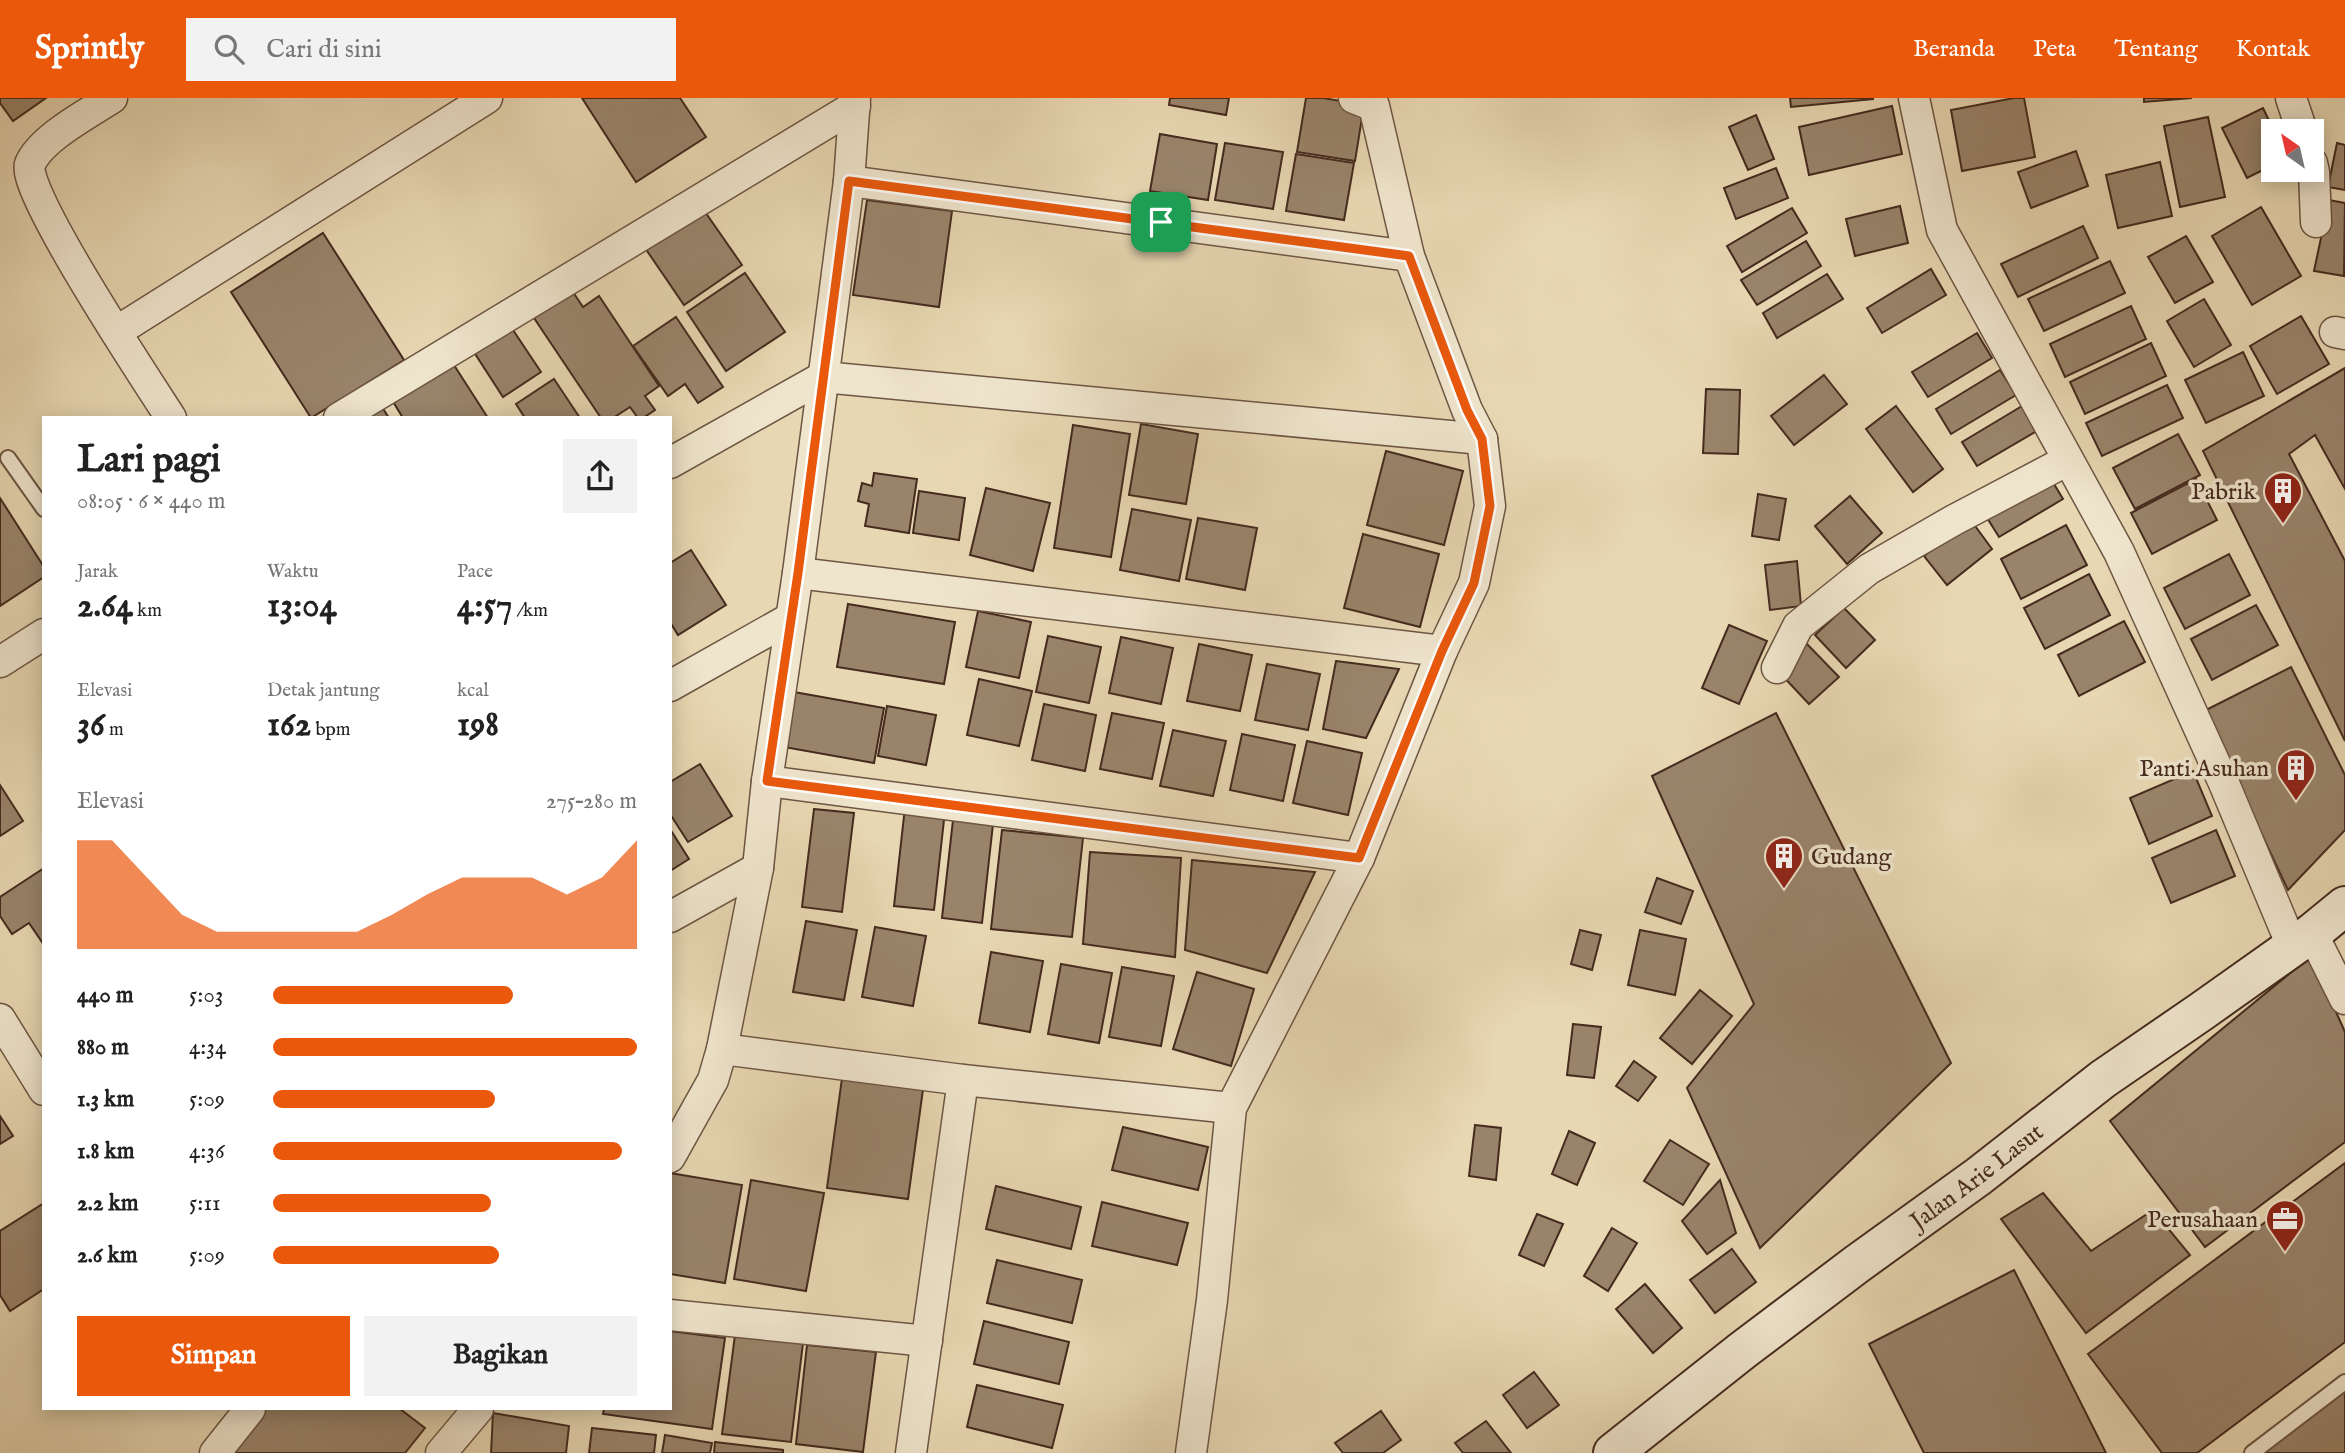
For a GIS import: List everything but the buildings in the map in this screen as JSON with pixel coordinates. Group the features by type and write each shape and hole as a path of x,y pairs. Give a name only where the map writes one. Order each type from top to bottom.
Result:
{"main road":[{"name":"Jalan Arie Lasut","path":"1613,1453 1743,1350 1979,1176 2103,1079 2345,906"}],"street":[{"path":"112,98 71,124 40,149 30,166 33,187 116,332 170,416"},
{"path":"116,332 487,98"},
{"path":"1191,1453 1212,1300 1231,1108 1359,858 1442,651 1474,583 1490,506 1482,439 1467,410 1409,256 1374,106 1354,98"},
{"path":"1914,98 1942,230 2119,552 2223,780 2302,939 2345,999"},
{"path":"2291,98 2298,119"},
{"path":"672,1153 713,1080 722,1049 758,868 767,781 789,619 798,573 849,181 855,102"},
{"path":"342,416 855,102"},
{"path":"849,181 1409,256"},
{"path":"2315,182 2316,222"},
{"path":"672,462 822,377 1482,439"},
{"path":"1777,668 1798,626 1869,569 1954,520 2068,460"},
{"path":"798,573 1442,651"},
{"path":"672,685 789,619"},
{"path":"0,662 42,635"},
{"path":"767,781 1359,858"},
{"path":"672,916 758,868"},
{"path":"0,1020 42,1087"},
{"path":"722,1049 962,1080 1231,1108"},
{"path":"911,1453 962,1080"},
{"path":"672,1315 927,1341"},
{"path":"441,1453 477,1410"},
{"path":"215,1453 247,1411"}],"lane":[{"path":"8,458 42,506"},
{"path":"2252,1453 2345,1382"}],"place":[{"name":"Pabrik","path":"2283,525"},
{"name":"Panti Asuhan","path":"2296,802"},
{"name":"Gudang","path":"1784,890"},
{"name":"Perusahaan","path":"2285,1253"}],"route":[{"path":"849,181 1161,222 1409,256 1467,410 1482,439 1490,506 1474,583 1442,651 1359,858 767,781 789,619 798,573 849,181"}]}
